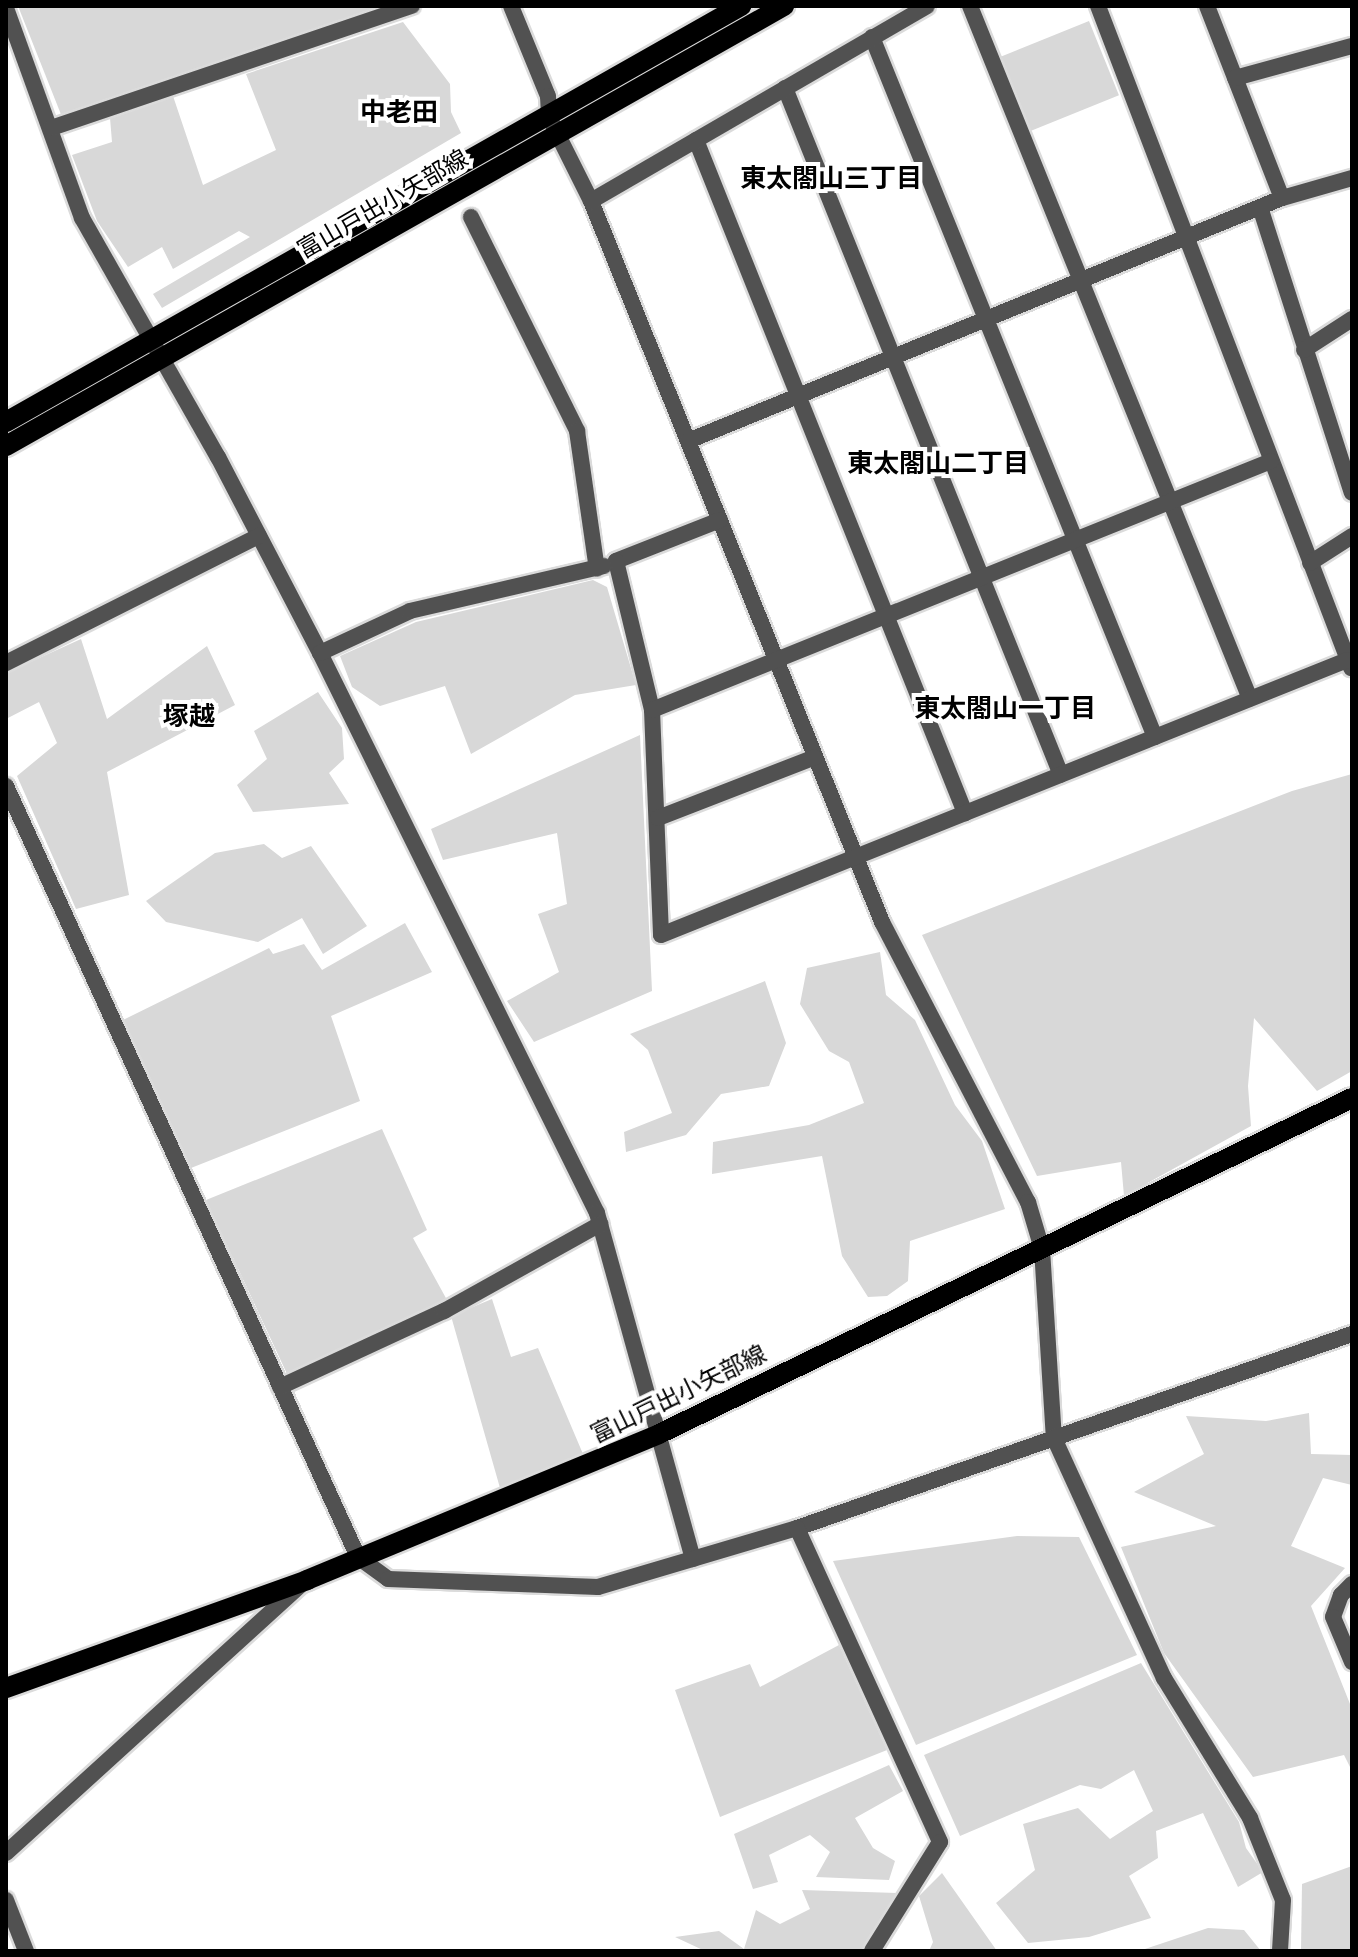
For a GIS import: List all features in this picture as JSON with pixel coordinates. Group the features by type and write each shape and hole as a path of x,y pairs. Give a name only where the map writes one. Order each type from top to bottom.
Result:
{"main road":[{"name":"富山戸出小矢部線","path":"6,446 553,124 741,6"},
{"name":"富山戸出小矢部線","path":"6,422 148,340 553,124 784,6"},
{"name":"富山戸出小矢部線","path":"6,1688 307,1580 659,1434 1352,1098"}],"street":[{"path":"51,128 412,6"},
{"path":"511,6 548,96 553,124 591,201 882,922 1028,1202 1042,1249 1054,1438 1164,1678 1250,1818 1283,1900 1280,1951"},
{"path":"591,201 927,6"},
{"path":"970,6 1250,699"},
{"path":"616,561 652,710 661,935 1250,699 1350,665 1098,6"},
{"path":"1207,6 1282,198"},
{"path":"6,8 82,218 259,536 320,653 600,1224 693,1559"},
{"path":"872,37 1155,737"},
{"path":"1235,78 1352,46"},
{"path":"785,88 1061,775"},
{"path":"696,140 965,813"},
{"path":"688,441 1282,198 1352,178"},
{"path":"1260,207 1352,493"},
{"path":"471,217 577,431 597,569"},
{"path":"1304,350 1352,319"},
{"path":"652,710 1271,461"},
{"path":"320,653 410,611 597,569 720,520"},
{"path":"6,663 259,536"},
{"path":"1310,563 1352,536"},
{"path":"658,818 815,757"},
{"path":"6,786 358,1557 388,1579 598,1587 797,1528 1352,1334"},
{"path":"280,1387 444,1311 600,1224"},
{"path":"797,1528 903,1752 940,1842 872,1951"},
{"path":"6,1853 307,1580"},
{"path":"1352,1584 1341,1595 1333,1617 1352,1662"},
{"path":"6,1900 26,1951"}],"shaded area":[{"path":"18,6 390,6 62,117"},
{"path":"1089,21 1119,95 1030,131 1000,57"},
{"path":"403,22 450,84 451,112 461,133 162,308 153,294 250,237 239,231 173,269 162,247 128,267 97,221 72,155 112,142 110,118 173,96 203,185 276,150 246,74"},
{"path":"593,580 607,587 636,685 575,695 471,754 445,686 380,706 352,687 340,656 416,622"},
{"path":"81,639 107,719 207,646 235,705 107,772 129,895 76,909 17,776 57,743 39,702 6,719 6,673"},
{"path":"318,692 342,728 344,759 329,773 349,804 253,812 237,785 267,759 254,731"},
{"path":"640,735 652,991 534,1042 507,1001 559,972 538,914 567,904 557,833 443,860 431,829"},
{"path":"1352,774 1352,1071 1317,1091 1254,1018 1248,1086 1251,1126 1124,1196 1121,1162 1037,1176 922,935 1292,791"},
{"path":"264,844 282,858 311,846 367,926 323,954 302,918 258,942 166,922 146,901 215,853"},
{"path":"405,923 432,972 331,1016 360,1101 191,1168 123,1020 269,948 273,954 304,944 322,970"},
{"path":"880,952 886,995 915,1020 955,1105 982,1141 1005,1209 910,1241 908,1281 887,1296 868,1297 842,1256 822,1156 712,1174 713,1142 809,1125 864,1103 849,1062 829,1051 800,1004 807,968"},
{"path":"765,981 786,1043 769,1086 721,1094 686,1135 626,1152 624,1132 672,1113 648,1050 630,1034"},
{"path":"382,1129 427,1230 413,1238 447,1300 288,1376 206,1200"},
{"path":"492,1299 511,1357 538,1348 583,1454 500,1488 451,1316"},
{"path":"1309,1413 1311,1454 1352,1455 1352,1485 1323,1478 1291,1546 1345,1568 1311,1606 1352,1709 1352,1771 1344,1755 1253,1777 1164,1653 1121,1547 1216,1526 1134,1492 1204,1454 1186,1416 1266,1421"},
{"path":"1017,1536 1079,1537 1137,1655 916,1745 833,1561"},
{"path":"839,1645 887,1750 720,1817 675,1690 750,1664 760,1687"},
{"path":"1141,1663 1239,1822 1246,1848 1263,1872 1238,1887 1203,1813 1156,1831 1158,1858 1129,1876 1151,1918 1089,1937 1028,1943 996,1903 1035,1870 1023,1824 1078,1808 1110,1839 1153,1811 1134,1770 1101,1789 1080,1785 960,1836 924,1755"},
{"path":"889,1765 903,1791 855,1818 873,1848 895,1861 889,1880 816,1877 830,1852 810,1835 769,1855 778,1882 753,1889 734,1834"},
{"path":"1352,1866 1352,1951 1301,1951 1302,1884"},
{"path":"942,1873 997,1951 929,1951 933,1942 919,1896"},
{"path":"802,1890 897,1893 861,1951 705,1951 675,1937 719,1931 744,1949 756,1910 780,1924 810,1909"},
{"path":"1208,1928 1244,1930 1261,1951 1139,1951"}],"district":[{"name":"中老田","path":"399,112"},
{"name":"東太閤山三丁目","path":"831,178"},
{"name":"東太閤山二丁目","path":"938,463"},
{"name":"東太閤山一丁目","path":"1005,708"},
{"name":"塚越","path":"189,716"}]}
